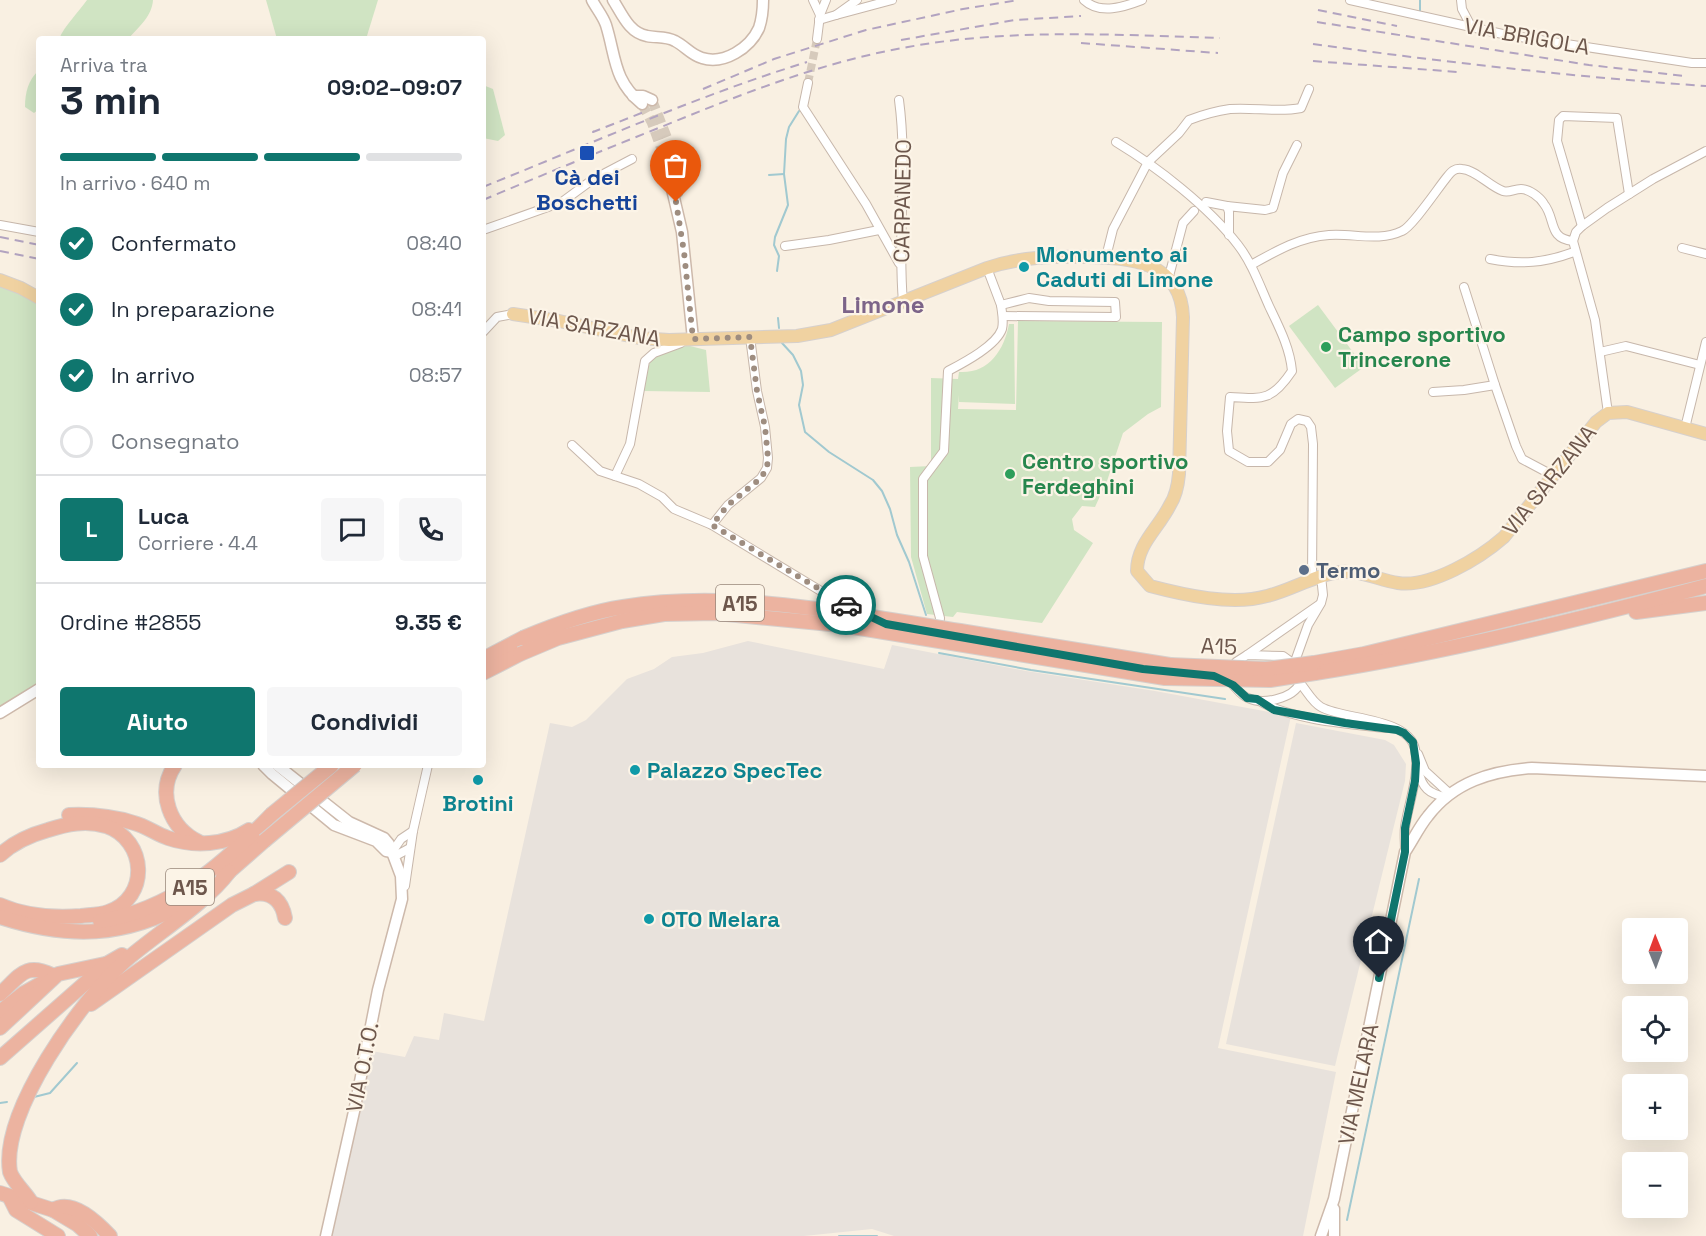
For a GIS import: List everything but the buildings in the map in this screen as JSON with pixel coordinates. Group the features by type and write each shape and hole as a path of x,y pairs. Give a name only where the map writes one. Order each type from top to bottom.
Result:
{"highway":[{"name":"A15","path":"1365,660 1706,571"},
{"name":"A15","path":"486,671 519,654 558,638 622,621 664,615 716,613 841,625 1165,678 1270,680 1314,668 1575,620 1706,586"},
{"name":"A15","path":"486,658 549,627 621,607 675,601 715,600 837,612 1170,665 1266,669 1314,668"},
{"path":"1575,620 1706,603"},
{"path":"174,768 166,795 168,810 181,831 201,843"},
{"path":"0,846 12,836 38,823 69,815 91,814 136,823 185,843 223,842 254,836 271,815 328,768"},
{"name":"A15","path":"4,911 76,922 100,921 134,913 168,900 190,887 254,836 351,768"},
{"path":"162,810 174,821"},
{"path":"0,855 21,840 36,834 64,825 93,824 120,833 135,852 139,865 136,887 126,900 109,912 68,917 4,911"},
{"name":"A15","path":"4,911 30,926 61,932 116,929 156,917 199,896 229,872 254,836"},
{"path":"31,1202 11,1175 8,1155 10,1133 21,1101 41,1064 107,977 219,885 229,872"},
{"path":"66,1029 91,1004 187,935 232,905 255,894 289,872"},
{"path":"255,894 269,894 277,899 283,907 285,918"},
{"path":"0,1058 108,963 162,930"},
{"path":"0,1004 26,983 40,976 108,963"},
{"path":"0,994 23,973 31,969 60,974"},
{"path":"0,1012 24,993 60,974"},
{"path":"0,1028 60,974"},
{"path":"0,1035 60,974"},
{"path":"5,1194 53,1210 78,1225 90,1236"},
{"path":"5,1194 16,1209 58,1236"},
{"path":"53,1210 67,1205 78,1210 110,1236"}],"main road":[{"name":"VIA SARZANA","path":"513,314 639,338 669,340 814,334 831,330 1010,261 1037,258 1107,257 1136,260 1153,267 1175,287 1183,309 1179,474 1172,503 1142,546 1137,558 1137,571 1150,586 1230,600 1250,600 1269,596 1317,577 1342,572 1399,583 1417,583 1445,573 1491,549 1504,537 1596,422 1608,414 1627,412 1706,434"},
{"path":"0,280 36,296"}],"street":[{"path":"592,0 605,23 616,70 624,85 633,96 647,102"},
{"path":"613,0 628,24 637,33 672,39 694,55 713,61 722,60 734,54 754,36 760,22 763,0"},
{"path":"813,0 819,18"},
{"path":"817,39 819,18 826,0"},
{"path":"836,15 857,0"},
{"path":"819,18 892,0"},
{"path":"1084,0 1098,8 1131,5 1142,0"},
{"name":"VIA BRIGOLA","path":"1350,0 1472,28 1669,60 1706,63"},
{"path":"1461,0 1462,9 1472,28"},
{"path":"808,83 803,107 866,204 899,263"},
{"path":"1107,257 1113,229 1148,162 1179,133 1188,120 1231,109 1267,109 1285,112 1301,108 1309,89"},
{"name":"CARPANEDO","path":"899,100 903,130 899,263 903,302"},
{"path":"1582,226 1557,141 1559,120 1563,116 1617,118 1629,194"},
{"path":"1116,142 1148,162 1207,213 1239,245 1251,265 1290,354 1292,371 1273,393 1260,398 1230,397 1227,431 1229,451 1248,462 1269,462 1280,450 1291,424 1298,419 1307,422 1311,427 1317,577 1323,595 1308,626 1294,664"},
{"path":"1206,202 1265,210 1273,208 1283,173 1297,146"},
{"path":"1608,414 1589,293 1572,241 1582,226 1629,194 1706,151"},
{"path":"615,476 630,444 645,361 654,352 693,339 682,232 669,156"},
{"path":"486,229 562,202 592,180 632,159"},
{"path":"1251,265 1303,239 1330,235 1367,237 1404,231 1446,177 1453,170 1458,169 1465,169 1495,188 1506,192 1521,189 1538,197 1545,204 1557,235 1563,240 1572,241"},
{"path":"1227,206 1229,236"},
{"path":"1168,280 1183,223 1194,211"},
{"path":"0,225 36,231"},
{"path":"784,246 879,230"},
{"path":"1682,248 1706,254"},
{"path":"1490,259 1515,264 1553,260 1574,252"},
{"path":"939,634 940,618 923,556 923,479 944,451 948,371 990,345 1001,330 1003,316 1001,305 987,268"},
{"path":"1464,287 1495,385 1522,459 1554,476"},
{"path":"1001,305 1029,298 1049,301 1115,302 1116,318 1003,316"},
{"path":"486,329 497,317 513,314"},
{"path":"712,525 728,505 761,478 767,468 765,427 757,391 750,337"},
{"path":"1685,428 1706,342"},
{"path":"1600,352 1626,346 1701,365"},
{"path":"1433,392 1495,385"},
{"path":"572,445 600,471 639,484 662,497 674,509 712,525 834,599 886,624 1143,669 1214,676 1233,685 1247,698 1281,699 1293,692 1300,683 1301,669 1283,656 1247,655"},
{"path":"1199,673 1236,662 1321,603"},
{"path":"1233,685 1236,662"},
{"path":"1300,683 1307,694 1321,707 1372,720 1409,737 1425,771 1448,796"},
{"path":"0,713 36,691"},
{"path":"1257,699 1274,710 1397,730"},
{"name":"VIA MELARA","path":"1334,1199 1405,852 1405,828 1415,781 1415,747"},
{"path":"1416,763 1424,788 1436,795 1448,796"},
{"path":"266,768 334,825 375,841 386,851 399,854 410,848"},
{"path":"281,768 349,822 384,838 400,839"},
{"name":"VIA O.T.O.","path":"326,1236 378,990 402,899 413,831 427,768"},
{"path":"1405,852 1428,816 1448,796 1465,784 1505,770 1532,768 1706,776"},
{"path":"392,852 400,839 413,831"},
{"name":"VIA O.T.O.","path":"384,838 401,876 402,899"},
{"path":"1321,1236 1334,1199"},
{"path":"1334,1199 1334,1236"}],"shaded area":[{"path":"748,641 884,669 892,645 1026,671 1155,691 1291,716 1218,1048 1336,1072 1303,1236 894,1236 872,1229 804,1236 331,1236 372,1051 405,1057 414,1036 439,1040 444,1013 484,1021 550,723 572,727 586,720 627,679 654,669 672,657 703,653"},
{"path":"1296,723 1385,740 1394,745 1406,764 1405,781 1335,1066 1226,1044"}],"green space":[{"path":"87,0 153,0 148,16 131,36 61,36"},
{"path":"266,0 378,0 367,36 276,36"},
{"path":"35,74 36,111 34,113 25,107 28,87"},
{"path":"486,86 493,89 505,135 498,141 486,139"},
{"path":"0,286 36,302 36,687 0,706"},
{"name":"Campo sportivo Trincerone","path":"1318,305 1364,367 1335,388 1289,326"},
{"name":"Centro sportivo Ferdeghini","path":"1018,321 1162,322 1161,407 1123,433 1107,481 1095,507 1082,506 1072,519 1074,530 1093,543 1042,623 957,612 953,617 927,614 911,557 910,467 931,466 931,378 958,379 959,372 969,372 986,365 999,352 1009,324 1014,324 1015,404 959,402 959,395 958,409 1016,410"},
{"path":"686,345 706,350 710,392 643,391 648,367 654,355"}],"waterway":[{"path":"1420,0 1420,12"},
{"path":"777,271 779,256 774,245 775,237 788,205 784,174 786,139 789,127 799,111"},
{"path":"769,175 784,174"},
{"path":"778,318 779,328"},
{"path":"782,343 793,355 801,371 803,385 799,405 805,432 829,452 873,480 882,491 926,615"},
{"path":"939,653 1031,670 1225,699"},
{"path":"1347,1220 1419,879"},
{"path":"34,1097 50,1093 77,1063"},
{"path":"0,1103 7,1102"},
{"path":"839,1236 877,1236"}],"tunnel":[{"path":"808,83 817,39"},
{"path":"652,100 673,153"},
{"path":"642,104 652,123 665,159"}],"railway":[{"path":"703,89 774,59 866,30 963,9 1019,0"},
{"path":"1318,10 1397,26"},
{"path":"901,40 1015,20 1081,16"},
{"path":"1317,22 1589,65 1685,76"},
{"path":"486,199 704,109 819,68 878,53 947,41 1025,35 1220,38"},
{"path":"1081,43 1218,53"},
{"path":"1313,44 1509,68 1706,86"},
{"path":"1313,61 1458,72"},
{"path":"486,186 684,105 807,62"},
{"path":"594,131 644,112"},
{"path":"0,237 36,244"},
{"path":"0,251 36,258"}],"way so far":[{"path":"676,202 682,232 693,339 750,337 757,391 765,427 767,468 761,478 728,505 712,525 846,605"}],"place":[{"name":"Cà dei Boschetti","path":"587,153"},
{"name":"Monumento ai Caduti di Limone","path":"1024,267"},
{"name":"Campo sportivo Trincerone","path":"1326,347"},
{"name":"Centro sportivo Ferdeghini","path":"1010,474"},
{"name":"Termo","path":"1304,570"},
{"name":"Palazzo SpecTec","path":"635,770"},
{"name":"Brotini","path":"478,780"},
{"name":"OTO Melara","path":"649,919"}],"district":[{"name":"Limone","path":"883,304"}],"route":[{"path":"846,605 886,624 1143,669 1214,676 1233,685 1247,698 1257,699 1274,710 1404,733 1415,747 1415,781 1405,828 1405,852 1379,978"}]}
